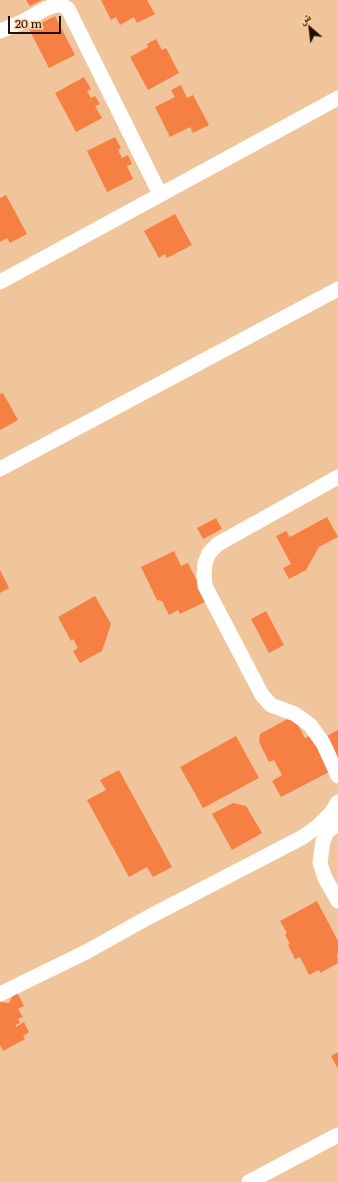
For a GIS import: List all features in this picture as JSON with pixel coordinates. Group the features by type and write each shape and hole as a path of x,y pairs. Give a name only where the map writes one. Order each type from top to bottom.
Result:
{"street":[{"path":"0,31 22,22 45,8 62,5 68,9 160,194"},
{"path":"0,282 338,98"},
{"path":"0,469 338,289"},
{"path":"338,477 218,544 209,553 205,563 204,575 205,586 262,695 271,705 295,714 310,725 323,743 338,776"},
{"path":"0,994 88,951 147,918 303,837 318,826 331,813 338,802"},
{"path":"338,823 327,832 322,841 320,863 325,878 338,902"},
{"path":"249,1182 338,1135"}],"building":[{"path":"26,0 42,0 30,6"},
{"path":"101,0 147,0 155,14 137,23 134,17 120,25 116,17 111,20"},
{"path":"55,16 75,55 49,68 29,29"},
{"path":"156,39 162,50 166,48 179,73 148,90 130,57 148,47 147,44"},
{"path":"84,77 91,89 87,91 91,98 95,96 100,104 95,106 102,118 76,132 55,93"},
{"path":"181,85 187,98 193,95 209,125 193,133 190,127 170,137 155,107 175,97 171,90"},
{"path":"115,137 121,148 118,150 122,158 128,155 132,164 127,166 133,179 107,192 87,151"},
{"path":"6,195 27,234 10,243 7,238 0,242 0,198"},
{"path":"175,214 192,245 167,258 165,254 159,258 144,231"},
{"path":"3,393 18,420 0,430 0,394"},
{"path":"327,517 338,537 319,547 306,570 289,579 283,568 291,564 276,536 286,531 290,537"},
{"path":"216,518 222,529 203,539 197,528"},
{"path":"174,551 181,566 188,563 207,601 180,614 178,610 169,615 162,601 157,600 141,567"},
{"path":"0,570 9,588 0,593"},
{"path":"95,596 111,624 102,651 80,663 73,651 78,648 73,639 71,641 58,617"},
{"path":"266,611 284,645 269,653 251,619"},
{"path":"293,716 305,738 314,734 333,770 281,797 272,781 282,775 274,760 269,762 259,742 260,734"},
{"path":"338,730 338,758 327,736"},
{"path":"236,736 259,778 203,808 180,767"},
{"path":"119,770 172,867 153,877 147,867 129,877 87,800 106,790 100,780"},
{"path":"233,803 246,806 262,833 232,850 212,814"},
{"path":"317,901 338,941 338,963 320,973 319,970 309,975 300,957 295,959 288,945 290,944 285,935 287,933 280,921"},
{"path":"16,990 24,1006 18,1009 23,1017 18,1019 20,1023 16,1025 16,1027 24,1022 29,1032 23,1036 25,1039 3,1051 0,1045 0,1002 9,1003"},
{"path":"338,1052 338,1069 331,1056"}]}
